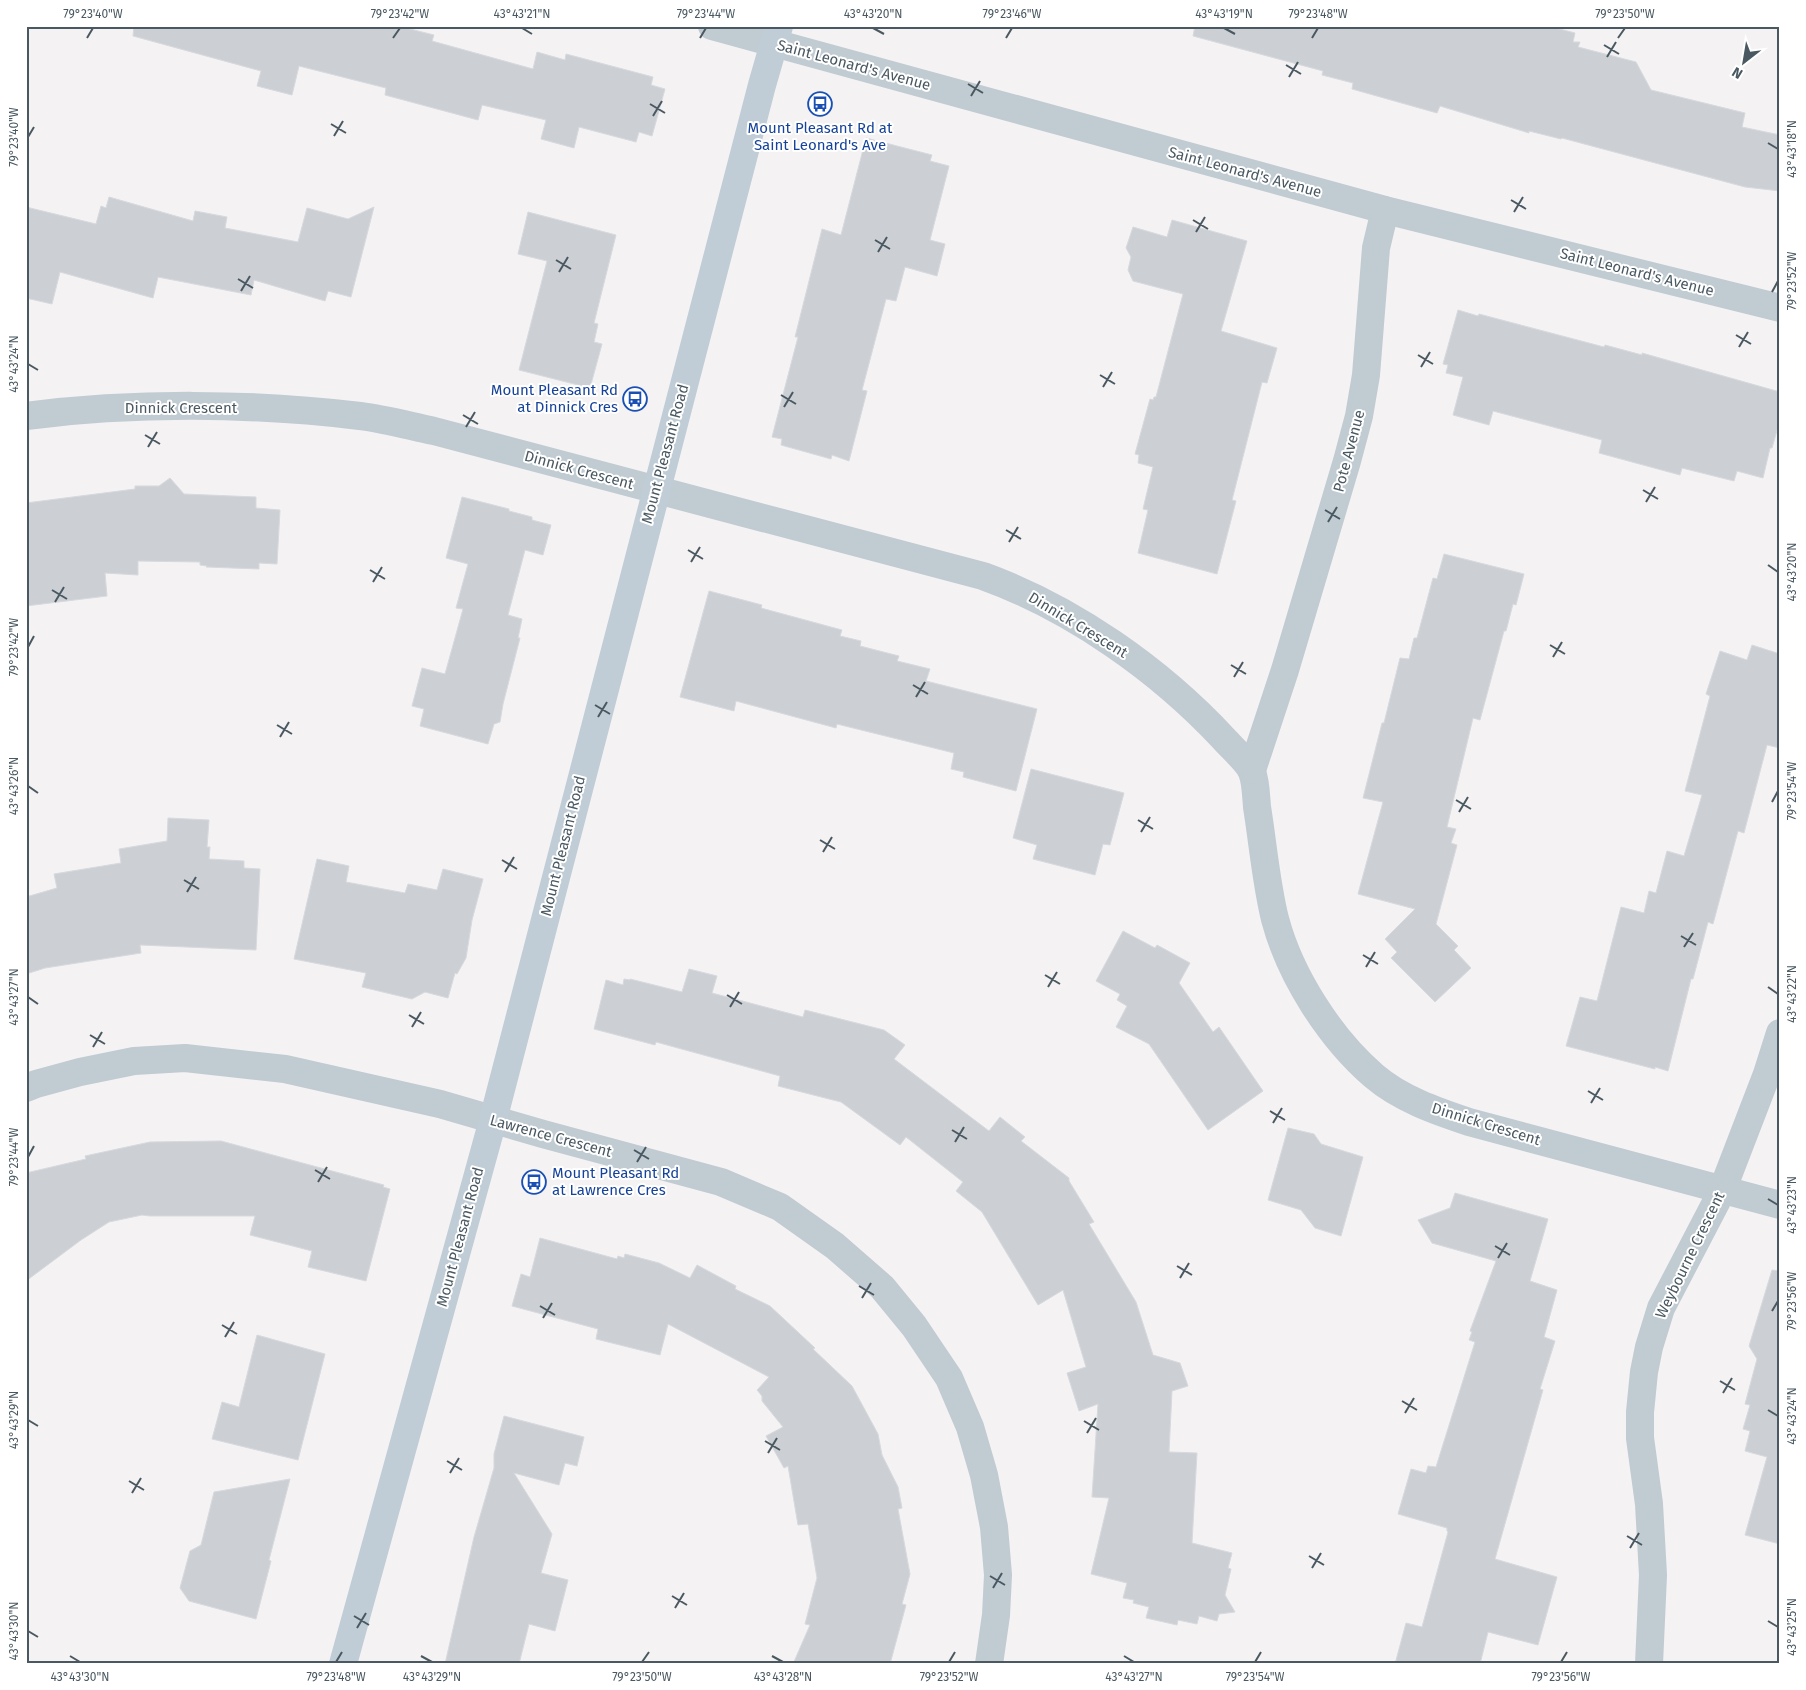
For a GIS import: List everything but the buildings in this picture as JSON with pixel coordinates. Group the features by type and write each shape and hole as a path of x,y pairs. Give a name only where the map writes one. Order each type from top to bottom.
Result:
{"main road":[{"name":"Mount Pleasant Road","path":"343,1664 493,1120 655,489 776,35"}],"street":[{"name":"Saint Leonard's Avenue","path":"712,26 776,35 1385,210 1780,308"},
{"name":"Pote Avenue","path":"1252,770 1285,670 1359,416 1366,375 1376,248 1385,210"},
{"name":"Dinnick Crescent","path":"26,416 102,409 195,406 361,416 434,431 983,576 1042,600 1137,661 1175,691 1252,770 1275,919 1294,970 1332,1031 1354,1057 1375,1077 1405,1096 1435,1110 1469,1122 1780,1206"},
{"name":"Weybourne Crescent","path":"1649,1664 1653,1575 1649,1504 1640,1438 1640,1412 1644,1372 1649,1347 1661,1308 1722,1191 1767,1074 1780,1033"},
{"name":"Lawrence Crescent","path":"26,1088 80,1072 134,1061 185,1058 285,1069 440,1104 721,1182 780,1207 835,1246 882,1287 914,1326 949,1378 970,1427 984,1475 994,1527 998,1575 996,1615 989,1664"}],"place":[{"name":"Mount Pleasant Rd at Saint Leonard's Ave","path":"820,104"},
{"name":"Mount Pleasant Rd at Dinnick Cres","path":"635,399"},
{"name":"Mount Pleasant Rd at Lawrence Cres","path":"534,1182"}]}
